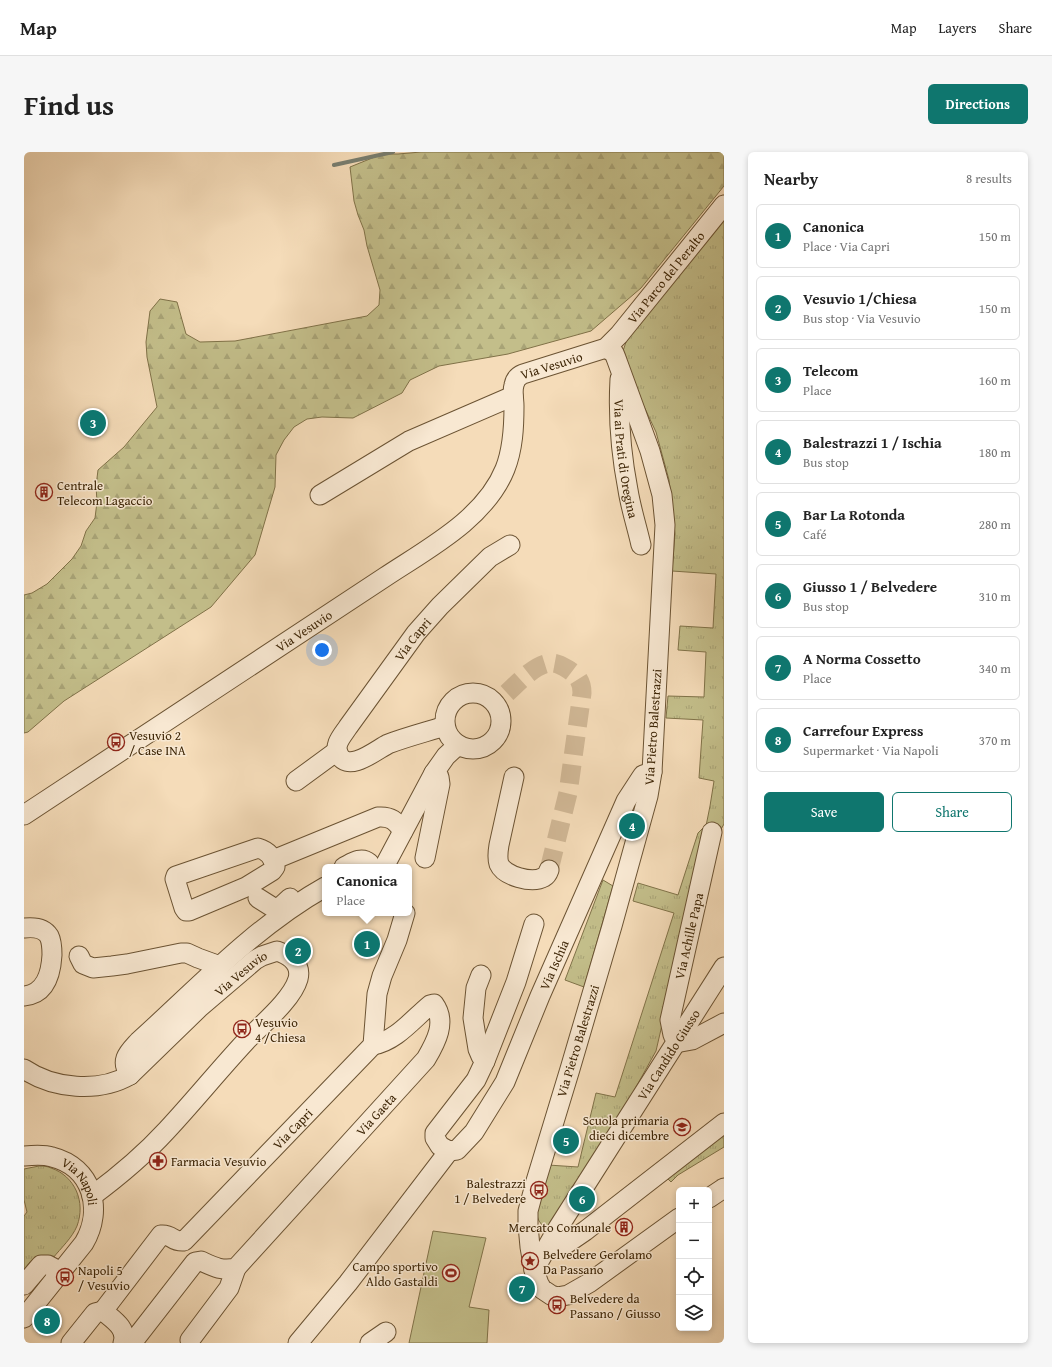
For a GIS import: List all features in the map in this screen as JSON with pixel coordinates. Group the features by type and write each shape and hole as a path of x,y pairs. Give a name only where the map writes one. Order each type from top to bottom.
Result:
{"street":[{"name":"Via Parco del Peralto","path":"606,348 619,335 724,205"},
{"name":"Via Pietro Balestrazzi","path":"534,1270 530,1247 528,1211 612,926 648,796 652,772 665,525 664,504 655,466 614,353 606,348"},
{"name":"Via Vesuvio","path":"24,815 442,539 471,517 492,491 505,468 512,443 514,383 521,375 606,348"},
{"name":"Via ai Prati di Oregina","path":"621,372 619,399 623,459 628,491 641,545"},
{"name":"Via Vesuvio","path":"320,495 409,441 513,396"},
{"name":"Via Capri","path":"338,751 338,743 348,727 416,633 440,606 490,557 510,545"},
{"path":"468,693 478,693 486,696 494,702 503,701 500,727 497,735 492,742 484,747 475,749 458,745 447,734 445,726 444,717 447,708 452,701 460,696 468,693"},
{"path":"296,781 338,751 340,756 346,762 357,761 388,744 445,726"},
{"path":"386,864 434,773 446,756 458,745"},
{"name":"Via Ischia","path":"298,1343 348,1283 441,1154 460,1148 474,1132 505,1082 540,996 626,801 643,775 652,772"},
{"path":"425,858 440,784 439,777 434,773"},
{"path":"514,777 498,845 499,864 507,873 525,879 539,880 545,877 549,870"},
{"path":"273,860 378,817 383,816 392,818 403,831"},
{"name":"Via Achille Papa","path":"677,1040 671,1029 670,1018 712,832"},
{"path":"258,848 269,853 273,860 275,867 246,887 189,911 186,911 184,908 175,879 176,876 258,848"},
{"path":"350,864 358,860 364,860 369,864"},
{"path":"258,898 277,910 305,886 322,878"},
{"path":"130,1075 125,1064 128,1052 220,966 268,925 304,899 322,889"},
{"path":"373,1045 377,994 404,916"},
{"path":"441,1154 443,1148 437,1143 435,1133 476,1080 516,982 534,924"},
{"path":"24,928 38,928 46,932 52,945 52,962 46,984 37,992 24,996"},
{"name":"Via Vesuvio","path":"24,1069 47,1081 76,1086 92,1086 120,1081 130,1075 200,1007 262,956 276,951 292,958 296,964 299,972 298,978 292,992 281,1005 246,1041 166,1131 116,1178 92,1196"},
{"path":"86,962 127,964 187,953 220,966"},
{"name":"Via Candido Giusso","path":"549,1245 558,1228 724,966"},
{"path":"481,975 476,988 473,1018 478,1049 485,1061"},
{"name":"Via Gaeta","path":"190,1340 229,1288 236,1268 426,1058 439,1035 440,1014 437,1008 434,1004 430,1005 398,1033 382,1043 373,1045"},
{"path":"677,1040 681,1042 692,1040 724,1023"},
{"name":"Via Capri","path":"103,1311 160,1235 167,1235 177,1242 184,1241 373,1045"},
{"path":"676,1220 589,1283 568,1295 557,1297 551,1295 542,1289 538,1284 534,1270 549,1245 566,1244 585,1231 724,1123"},
{"name":"Via Napoli","path":"24,1156 51,1156 67,1163 80,1174 88,1186 92,1196 94,1213 89,1234 78,1251 24,1318"},
{"path":"712,1196 724,1188"},
{"path":"132,1343 195,1262 201,1261 223,1270 236,1268"},
{"path":"24,1285 41,1265 48,1265 61,1272"},
{"path":"71,1343 95,1313 103,1311 122,1329 124,1334 123,1343"},
{"path":"370,1343 386,1332"}],"green space":[{"path":"421,152 724,152 724,186 641,288 591,331 508,354 439,366 410,380 402,393 353,418 322,417 307,419 294,427 284,440 276,455 275,487 255,555 211,607 64,701 28,732 24,733 24,595 32,593 47,584 72,559 81,546 86,531 95,518 98,470 124,447 157,407 147,357 146,342 150,311 160,299 177,302 186,334 200,342 235,341 367,316 379,305 380,290 367,246 364,230 354,201 350,167 382,154"},
{"path":"724,211 724,824 720,831 706,826 714,781 699,778 703,720 666,718 668,696 704,697 706,652 678,650 680,626 713,628 716,574 672,571 675,534 669,480 656,432 623,362 623,351 626,342 653,298"},
{"path":"703,828 709,829 656,1051 606,1141 550,1225 542,1225 536,1213 548,1165 578,1167 596,1093 615,1097 674,913 633,901 638,883 678,895 698,833"},
{"path":"603,880 613,886 584,987 565,980"},
{"path":"724,1134 724,1147 678,1175 671,1182 666,1177"},
{"path":"39,1166 48,1167 59,1172 72,1184 79,1199 79,1217 77,1226 72,1235 53,1258 39,1257 33,1259 24,1270 24,1216 27,1212 24,1200 24,1169"},
{"name":"Campo sportivo Aldo Gastaldi","path":"433,1231 486,1238 469,1307 489,1310 487,1343 409,1343"}],"waterway":[{"path":"334,165 393,152"}],"tunnel":[{"path":"507,693 534,669 552,663 561,665 572,672 579,680 581,686 582,693 568,793 549,870"}],"place":[{"name":"Telecom","path":"93,423"},
{"name":"Centrale Telecom Lagaccio","path":"44,492"},
{"name":"Vesuvio 2 / Case INA","path":"116,742"},
{"name":"Balestrazzi 1 / Ischia","path":"632,826"},
{"name":"Canonica","path":"367,944"},
{"name":"Vesuvio 1/Chiesa","path":"298,951"},
{"name":"Vesuvio 4 /Chiesa","path":"242,1029"},
{"name":"Scuola primaria dieci dicembre","path":"682,1127"},
{"name":"Bar La Rotonda","path":"566,1141"},
{"name":"Farmacia Vesuvio","path":"158,1161"},
{"name":"Balestrazzi 1 / Belvedere","path":"539,1190"},
{"name":"Giusso 1 / Belvedere","path":"582,1199"},
{"name":"Mercato Comunale","path":"624,1227"},
{"name":"Belvedere Gerolamo Da Passano","path":"530,1261"},
{"name":"Campo sportivo Aldo Gastaldi","path":"451,1273"},
{"name":"Napoli 5 / Vesuvio","path":"65,1277"},
{"name":"A Norma Cossetto","path":"522,1289"},
{"name":"Belvedere da Passano / Giusso","path":"557,1305"},
{"name":"Carrefour Express","path":"47,1321"}]}
